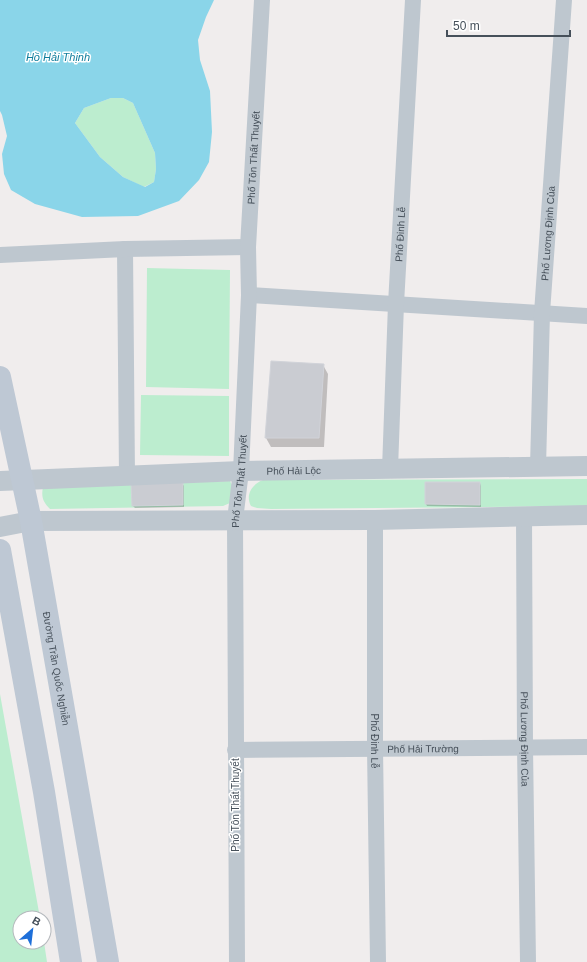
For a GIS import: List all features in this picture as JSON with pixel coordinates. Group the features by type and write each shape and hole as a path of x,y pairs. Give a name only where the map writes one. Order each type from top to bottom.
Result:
{"main road":[{"name":"Đường Trần Quốc Nghiễn","path":"0,377 31,521 108,962"},
{"path":"0,550 44,792 71,962"}],"street":[{"name":"Phố Tôn Thất Thuyết","path":"237,962 234,520 241,471 249,294 248,247 262,0"},
{"name":"Phố Đinh Lễ","path":"390,469 396,304 413,0"},
{"name":"Phố Lương Định Của","path":"538,467 542,313 564,0"},
{"path":"0,255 125,249 248,247"},
{"path":"125,249 127,477"},
{"path":"249,294 587,316"},
{"name":"Phố Hải Lộc","path":"0,481 127,477 241,471 587,466"},
{"path":"0,527 31,521 375,520 587,514"},
{"name":"Phố Lương Định Của","path":"524,516 528,962"},
{"name":"Phố Đinh Lễ","path":"375,520 375,748 378,962"},
{"name":"Phố Hải Trường","path":"235,750 587,747"}],"green space":[{"path":"111,98 123,98 133,103 155,153 156,169 154,182 144,187 123,177 100,157 75,123 84,108"},
{"path":"147,268 230,270 229,389 146,387"},
{"path":"141,395 229,396 229,456 140,455"},
{"path":"587,479 587,506 271,509 257,508 251,506 249,502 249,494 251,490 256,484 263,480"},
{"path":"230,481 233,487 230,503 223,506 50,509 42,497 43,487"},
{"path":"0,694 39,910 12,910 12,950 45,950 47,962 0,962"}],"water":[{"name":"Hồ Hải Thịnh","path":"0,0 214,0 198,40 200,60 210,91 212,132 209,162 199,180 179,201 138,216 82,217 35,204 11,190 4,174 2,154 7,136 0,111","holes":["111,98 123,98 133,103 155,153 156,169 154,182 145,187 123,177 100,157 75,123 84,108"]}],"building":[{"path":"271,361 324,364 319,438 265,438"},
{"path":"183,482 183,505 132,506 131,483"},
{"path":"425,482 480,482 480,505 425,504"}]}
